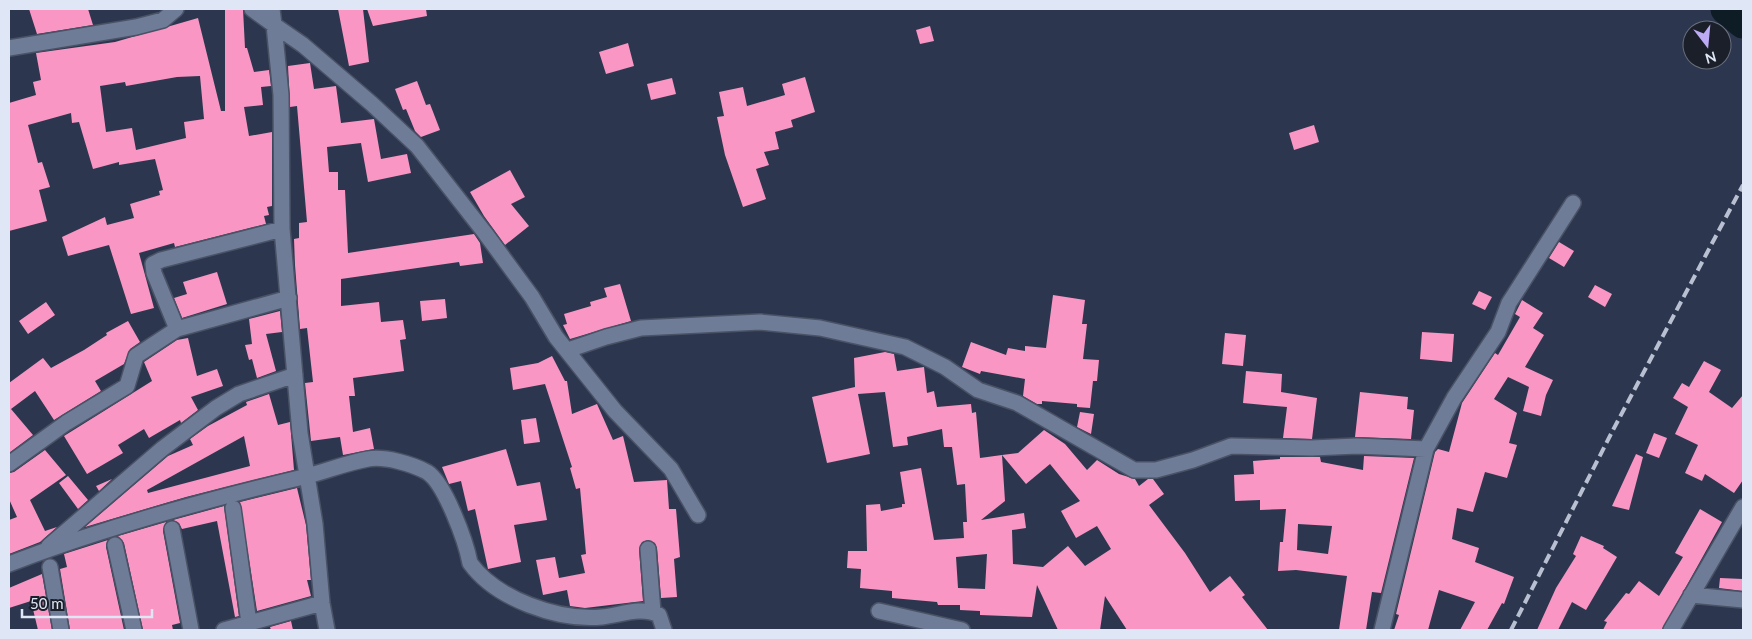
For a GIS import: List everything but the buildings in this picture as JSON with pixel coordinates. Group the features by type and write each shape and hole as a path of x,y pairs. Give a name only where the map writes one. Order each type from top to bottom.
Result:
{"street":[{"path":"9,48 136,27 163,20 176,9"},
{"path":"252,9 303,46 358,92 417,146 491,241 568,350 616,411 671,468 698,515"},
{"path":"272,9 281,95 282,229 300,433 315,524 322,603 327,630"},
{"path":"1382,630 1426,449 1454,398 1498,332 1509,303 1573,203"},
{"path":"177,329 154,273 153,264 161,260 282,229"},
{"path":"9,464 66,423 127,386 136,356 177,329 289,298"},
{"path":"568,350 606,337 642,328 760,322 820,328 905,348 945,368 978,390 1017,403 1134,470 1156,470 1193,460 1231,446 1312,448 1357,446 1426,449"},
{"path":"44,550 162,449 216,408 239,394 295,375"},
{"path":"9,564 44,550 200,502 369,459 384,459 428,473 440,486 470,563 494,588 539,608 563,615 600,617 641,611 653,612 659,615 664,630"},
{"path":"1671,630 1743,507"},
{"path":"233,508 249,623"},
{"path":"172,529 191,630"},
{"path":"116,545 134,630"},
{"path":"648,549 653,612"},
{"path":"50,567 62,630"},
{"path":"1691,596 1743,600"},
{"path":"224,630 322,603"},
{"path":"879,611 962,630"}],"waterway":[{"path":"1726,9 1743,23"}],"railway":[{"path":"1511,630 1613,430 1743,185"}]}
